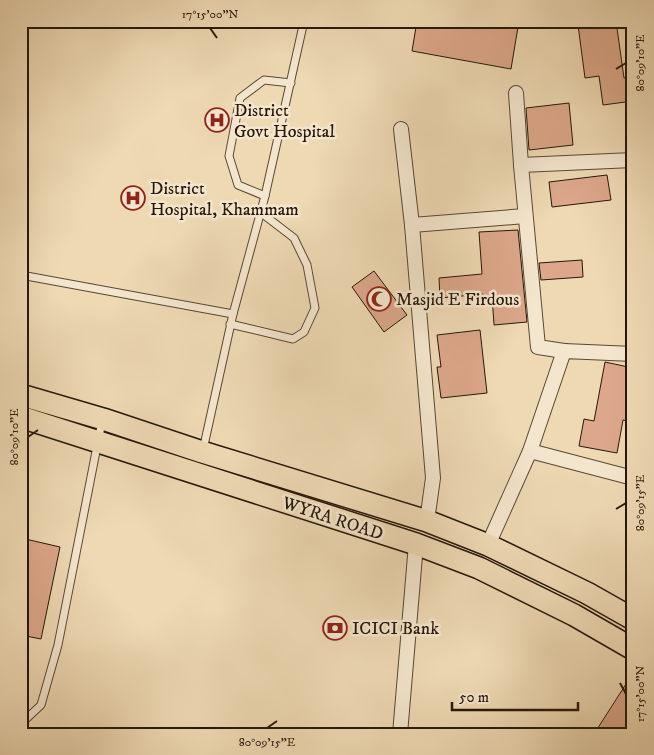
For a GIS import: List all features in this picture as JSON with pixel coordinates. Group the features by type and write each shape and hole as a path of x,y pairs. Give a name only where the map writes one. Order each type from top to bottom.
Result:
{"main road":[{"name":"WYRA ROAD","path":"21,395 427,521 488,544 587,593 633,619"},
{"name":"WYRA ROAD","path":"21,417 416,544 479,568 574,615 633,649"}],"street":[{"path":"516,93 525,216 538,347 564,351 633,354"},
{"path":"401,129 412,225 433,478 427,521"},
{"path":"521,165 633,160"},
{"path":"412,225 525,216"},
{"path":"488,544 530,451 564,351"},
{"path":"530,451 633,478"},
{"path":"400,734 416,544"}],"lane":[{"path":"202,452 230,324 265,196 304,21"},
{"path":"265,196 238,185 229,156 240,98 264,80 291,83"},
{"path":"230,324 293,339 304,332 315,308 307,265 294,238 260,212"},
{"path":"21,275 233,314"},
{"path":"21,721 25,720 41,705 58,645 102,419"}],"building":[{"path":"417,21 519,21 511,69 412,51"},
{"path":"616,21 624,78 631,77 633,101 603,105 599,76 585,78 578,25"},
{"path":"569,103 573,145 529,150 526,108"},
{"path":"607,175 611,200 552,207 549,182"},
{"path":"518,230 527,322 494,325 492,295 484,296 483,294 440,298 439,278 482,274 479,232"},
{"path":"582,260 583,277 541,280 539,263"},
{"path":"374,271 407,315 384,332 352,287"},
{"path":"480,330 487,393 441,398 437,367 441,367 437,335"},
{"path":"605,362 633,368 633,399 628,421 623,420 617,453 579,446 584,419 594,421"},
{"path":"21,538 60,547 41,639 21,635"},
{"path":"633,673 633,734 594,734"}],"place":[{"name":"District Govt Hospital","path":"217,120"},
{"name":"District Hospital, Khammam","path":"133,198"},
{"name":"Masjid E Firdous","path":"379,299"},
{"name":"ICICI Bank","path":"335,628"}]}
